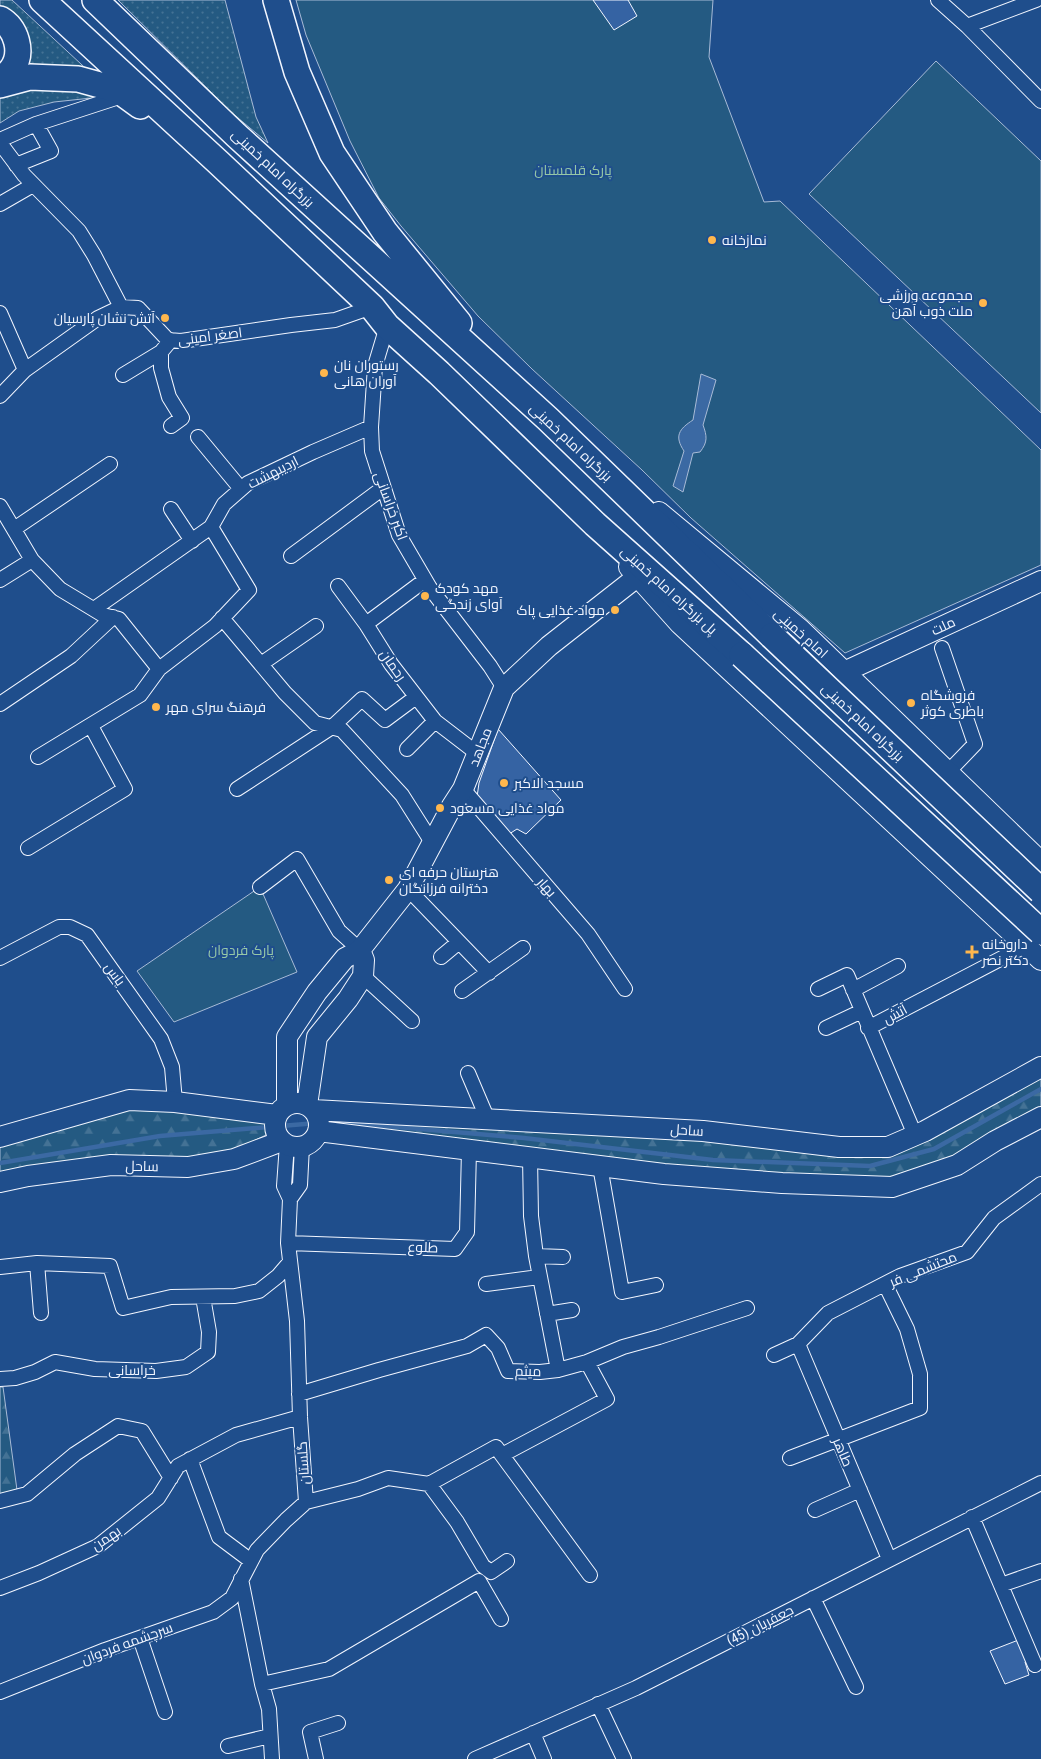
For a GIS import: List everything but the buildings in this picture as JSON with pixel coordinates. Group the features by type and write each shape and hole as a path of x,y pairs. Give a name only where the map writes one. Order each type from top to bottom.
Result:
{"highway":[{"path":"42,0 218,162 595,524"},
{"name":"بزرگراه امام خمینی","path":"95,0 236,134 548,419 772,636 1041,890"},
{"path":"276,0 297,72 332,153 385,232 502,379"},
{"path":"0,18 9,24 14,32 17,52 12,68 0,80"},
{"path":"0,85 30,76 78,79 118,90 218,162"},
{"name":"پل بزرگراه امام خمینی","path":"595,524 742,655 1033,939"}],"street":[{"path":"938,0 967,26 1041,101"},
{"path":"967,26 1036,0"},
{"path":"0,396 24,370 98,318 121,307 94,255 78,231 33,185 0,142 36,124 125,94"},
{"path":"16,165 51,151 36,124"},
{"path":"0,204 33,185"},
{"name":"اصغر امینی","path":"121,307 138,308 168,340 180,341 291,325 379,316"},
{"path":"0,313 24,370"},
{"name":"اکبر خراسانی","path":"379,316 374,366 371,427 372,451 399,535 426,580 490,666 504,688"},
{"path":"123,375 161,352 171,340"},
{"path":"161,352 161,368 176,422"},
{"name":"امام خمینی","path":"548,419 800,629 1036,858"},
{"name":"اردیبهشت","path":"94,609 211,528 224,504 248,483 371,427"},
{"path":"198,437 241,489"},
{"path":"14,529 110,464"},
{"path":"291,556 384,488"},
{"path":"0,506 32,560 60,589 103,615 119,619 159,669"},
{"path":"171,509 192,541"},
{"path":"595,524 637,577 680,624 1007,929 1033,939 1041,960"},
{"path":"38,757 140,695 159,669 215,626 249,590 211,528"},
{"path":"0,580 32,560"},
{"name":"مجاهد","path":"282,1110 287,1037 322,986 345,958 360,950 408,889 463,789 504,688 548,646 637,577"},
{"path":"366,624 426,580"},
{"name":"ملت","path":"844,672 1041,581"},
{"name":"رحمان","path":"338,586 366,624 390,664 435,721 478,754"},
{"path":"0,704 71,656 113,618"},
{"path":"222,618 285,693 314,723 342,730 402,795 432,844"},
{"path":"261,664 316,626"},
{"path":"942,648 975,744 948,772"},
{"path":"237,789 332,727 362,699 385,720 416,697"},
{"path":"407,748 435,721"},
{"path":"28,848 125,789 91,726"},
{"name":"بهار","path":"463,789 588,934 625,989"},
{"path":"979,903 994,902 1007,897 1026,878 1036,858"},
{"path":"260,887 297,859 339,931 360,950 364,960 363,976 348,999 317,1037 310,1108 318,1124 318,1131 664,1174 782,1183 892,1188 957,1165 1041,1117"},
{"path":"1007,929 1007,918 1010,908 1019,895 1030,885 1041,879"},
{"path":"408,889 489,973"},
{"name":"یاس","path":"0,958 60,927 70,927 87,935 161,1039 172,1067 175,1102"},
{"name":"آتش","path":"915,1135 868,1028 1033,939"},
{"path":"441,957 459,942"},
{"path":"462,991 523,948"},
{"path":"853,990 898,966"},
{"path":"818,989 847,975 868,1028"},
{"path":"363,976 412,1021"},
{"path":"826,1028 862,1011"},
{"name":"ساحل","path":"0,1137 129,1100 282,1110 300,1103 310,1108 488,1120 703,1131 839,1148 888,1147 915,1135 1041,1067"},
{"path":"468,1073 488,1120"},
{"path":"282,1110 275,1128 290,1144"},
{"name":"ساحل","path":"0,1182 28,1176 111,1165 188,1167 234,1159 290,1144 309,1143 318,1131"},
{"name":"گلستان","path":"241,1579 257,1550 306,1502 300,1418 297,1321 288,1242 290,1199 284,1186 290,1144"},
{"name":"طلوع","path":"288,1242 455,1248 467,1232 469,1150"},
{"path":"530,1157 531,1216 536,1256 558,1370"},
{"path":"600,1166 622,1292 656,1285"},
{"name":"محتشمی فر","path":"798,1344 828,1313 900,1276 966,1252 994,1218 1041,1184"},
{"path":"536,1256 563,1257"},
{"path":"0,1267 37,1264 110,1266 123,1308 171,1297 235,1296 259,1291 278,1276 290,1262"},
{"path":"37,1264 41,1313"},
{"path":"486,1284 539,1277"},
{"path":"790,1458 920,1408 920,1374 907,1329 885,1284"},
{"name":"خراسانی","path":"0,1379 15,1378 35,1372 55,1362 95,1370 156,1370 186,1367 208,1352 209,1332 203,1296"},
{"name":"میثم","path":"299,1394 467,1346 486,1335 498,1348 508,1370 540,1372 558,1370 587,1362 623,1347 747,1308"},
{"path":"547,1314 572,1310"},
{"path":"774,1355 798,1344"},
{"name":"طاهر","path":"798,1344 889,1559"},
{"path":"306,1502 388,1478 429,1484 607,1399 587,1362"},
{"name":"بهمن","path":"0,1588 39,1573 98,1546 158,1498 178,1466 190,1459 236,1435 300,1418"},
{"path":"0,1501 27,1494 75,1454 118,1426 142,1431 171,1478"},
{"path":"499,1451 590,1574"},
{"path":"190,1459 219,1537 251,1561"},
{"name":"جعفریان (45)","path":"475,1759 636,1688 1041,1483"},
{"path":"429,1484 457,1522 483,1566 491,1572 507,1561"},
{"path":"815,1510 860,1490"},
{"path":"972,1517 1035,1665"},
{"path":"1001,1585 1041,1571"},
{"path":"241,1579 262,1684 269,1709 272,1759"},
{"name":"سرچشمه فردوان","path":"0,1692 104,1650 214,1612 232,1598 241,1579"},
{"path":"262,1684 329,1669 479,1581 501,1619"},
{"path":"813,1598 856,1687"},
{"path":"140,1638 165,1712"},
{"path":"598,1704 624,1759"},
{"path":"316,1759 310,1732 338,1723"},
{"path":"533,1734 544,1759"},
{"path":"228,1746 270,1736"}],"green space":[{"path":"0,0 12,0 95,77 22,69 0,9"},
{"path":"118,0 225,0 256,117 268,143 232,113"},
{"name":"پارک قلمستان","path":"296,0 713,0 709,57 764,202 780,201 1041,450 1041,565 845,653 691,518 642,470 532,369 478,316 401,226 379,198 350,141 306,35"},
{"name":"مجموعه ورزشی ملت ذوب آهن","path":"936,61 1041,161 1041,413 809,194"},
{"path":"33,87 72,90 101,97 54,102 19,111 0,123 0,93"},
{"name":"پارک فردوان","path":"260,887 297,972 174,1022 137,971"},
{"path":"1041,1074 1041,1109 955,1157 891,1180 708,1170 329,1124 325,1116 672,1137 878,1153"},
{"path":"138,1108 269,1120 266,1135 228,1153 194,1158 0,1174 0,1144 71,1123"},
{"path":"0,1387 3,1387 17,1490 0,1494"}],"shaded area":[{"path":"701,374 716,380 703,425 706,442 700,452 693,453 683,492 673,486 684,451 679,437 681,430 693,420"}],"waterway":[{"path":"325,1123 338,1122 524,1138 713,1160 870,1166 934,1149 1041,1089"},
{"path":"0,1163 160,1136 317,1123"}],"place":[{"name":"نمازخانه","path":"712,240"},
{"name":"مجموعه ورزشی ملت ذوب آهن","path":"983,303"},
{"name":"آتش نشان پارسیان","path":"165,318"},
{"name":"رستوران نان آوران هانی","path":"324,373"},
{"name":"مهد کودک آوای زندگی","path":"425,596"},
{"name":"مواد غذایی پاک","path":"615,610"},
{"name":"فروشگاه باطری کوثر","path":"911,703"},
{"name":"فرهنگ سرای مهر","path":"156,707"},
{"name":"مسجد الاکبر","path":"504,783"},
{"name":"مواد غذایی مسعود","path":"440,808"},
{"name":"هنرستان حرفه ای دخترانه فرزانگان","path":"389,880"},
{"name":"داروخانه دکتر نصر","path":"972,952"}]}
